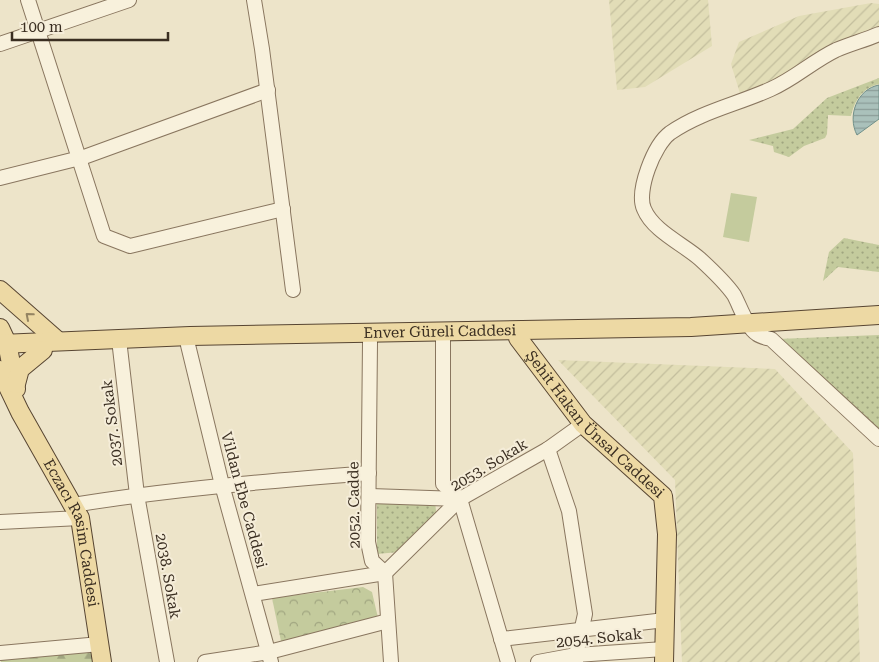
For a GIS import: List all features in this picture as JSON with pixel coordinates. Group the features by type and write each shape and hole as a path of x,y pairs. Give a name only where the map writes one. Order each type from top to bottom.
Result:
{"main road":[{"path":"0,290 50,345 20,369 8,386"},
{"name":"Enver Güreli Caddesi","path":"3,343 120,348 518,338 646,337 753,329 879,315"},
{"name":"Enver Güreli Caddesi","path":"50,345 190,336 370,334 458,330 753,329 879,326"},
{"name":"Şehit Hakan Ünsal Caddesi","path":"518,338 583,424 663,496 667,534 664,655"},
{"path":"3,343 8,386"},
{"path":"0,370 8,386"},
{"name":"Eczacı Rasim Caddesi","path":"8,386 20,412 77,511 102,662"}],"street":[{"path":"28,0 104,236 130,246 282,209"},
{"path":"0,44 129,0"},
{"path":"254,0 268,90 293,290"},
{"path":"879,34 836,51 772,88 693,121 669,134 651,161 642,192 643,208 650,219 660,230 685,246 724,282 753,329 772,339 879,439"},
{"path":"0,178 79,158 268,90"},
{"path":"443,340 444,484 460,499 508,662"},
{"name":"2052. Cadde","path":"370,342 370,496 368,542 372,562 385,573"},
{"name":"Vildan Ebe Caddesi","path":"188,345 222,485 270,657"},
{"name":"2037. Sokak","path":"120,348 137,495"},
{"name":"2053. Sokak","path":"385,573 460,499 548,449 583,424"},
{"path":"548,449 568,511 585,614 576,658"},
{"path":"0,522 77,511 137,495 222,485 369,473"},
{"name":"2038. Sokak","path":"137,495 166,662"},
{"path":"370,496 460,499"},
{"path":"253,594 385,573 391,662"},
{"path":"501,639 665,620"},
{"path":"205,662 270,657 388,621"},
{"path":"0,653 100,644"},
{"name":"2054. Sokak","path":"538,662 576,658 664,655"}],"shaded area":[{"path":"609,0 708,0 712,46 645,87 617,90"},
{"path":"871,3 879,4 879,34 742,100 731,64 739,42 799,16"},
{"path":"558,360 775,369 853,453 860,662 682,662 675,480"}],"green space":[{"path":"879,78 879,84 868,88 860,96 851,116 828,115 825,138 804,146 789,157 774,152 773,146 749,140 793,129 827,98"},
{"path":"731,193 757,197 749,242 723,237"},
{"path":"844,238 879,245 879,272 838,267 823,281 829,252"},
{"path":"879,335 879,439 777,339"},
{"path":"377,499 435,501 437,521 420,530 399,552 377,554"},
{"path":"363,587 372,592 378,618 282,646 272,598"},
{"path":"100,644 102,662 1,662 0,653"}],"water":[{"path":"879,85 879,119 857,135 853,120 856,104 865,92"}]}
